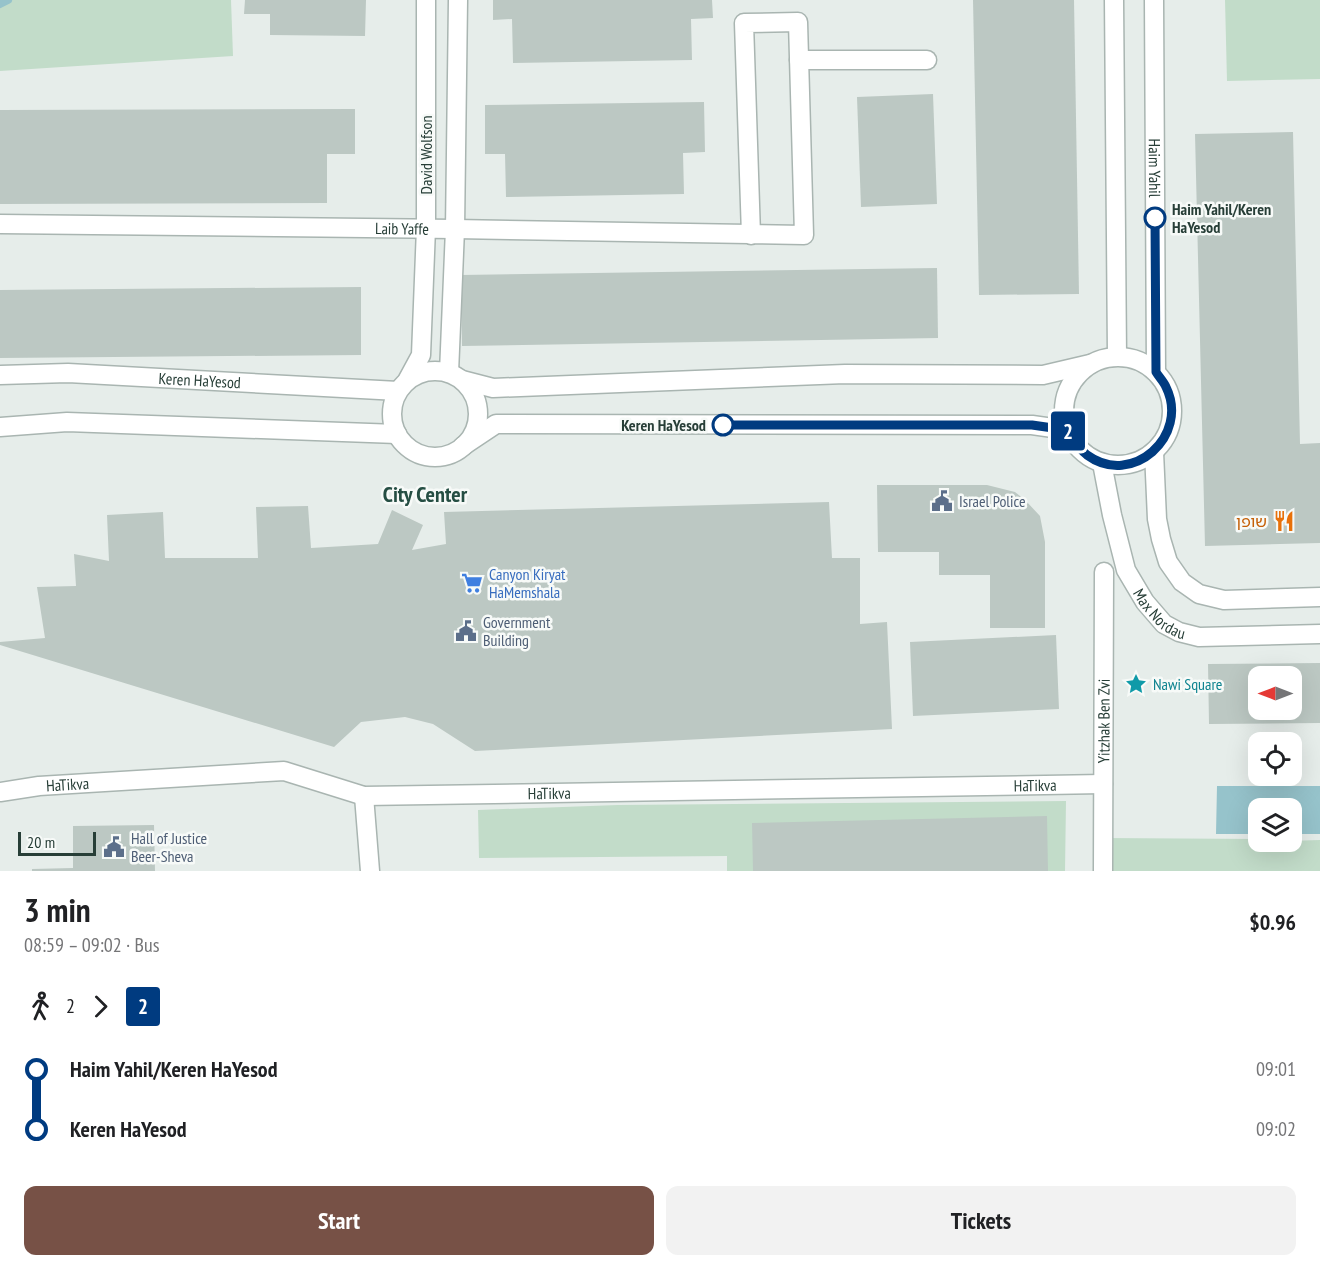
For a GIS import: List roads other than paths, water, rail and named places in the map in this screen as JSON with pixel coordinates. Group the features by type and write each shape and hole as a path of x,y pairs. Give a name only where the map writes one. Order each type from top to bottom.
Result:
{"street":[{"name":"David Wolfson","path":"403,385 421,355 426,228 426,0"},
{"name":"David Wolfson","path":"456,376 458,0"},
{"path":"1114,0 1117,357"},
{"name":"Haim Yahil","path":"1154,0 1156,372"},
{"path":"751,235 744,23 798,21 799,60 927,60"},
{"name":"Laib Yaffe","path":"0,224 426,228 804,235 799,60"},
{"path":"1067,430 1032,425 496,424 450,454 436,457 421,455 409,448 397,434 392,414 393,401 403,385 420,373 434,370 493,388 845,374 1043,375 1117,357 1131,358 1144,364 1156,372 1166,386 1172,403 1171,421 1165,438 1154,452 1131,464 1118,465 1102,462 1087,455 1075,444 1067,430 1064,411 1067,393 1076,377 1090,364"},
{"name":"Keren HaYesod","path":"0,375 68,373 403,385"},
{"path":"456,376 472,392 477,406 477,421 472,434 463,446"},
{"path":"0,427 67,422 397,434"},
{"name":"Max Nordau","path":"1154,452 1157,519 1161,539 1168,562 1182,582 1199,594 1224,600 1320,597"},
{"name":"Max Nordau","path":"1102,462 1126,570 1145,602 1164,624 1198,638 1320,634"},
{"name":"Yitzhak Ben Zvi","path":"1103,871 1104,572"},
{"name":"HaTikva","path":"0,792 39,786 284,771 364,796 1103,784"},
{"path":"364,796 370,871"}],"water":[{"path":"1217,786 1320,786 1320,834 1302,834 1302,798 1248,798 1248,834 1216,834"}],"waterway":[{"path":"0,4 8,0"}],"place":[{"name":"Haim Yahil/Keren HaYesod","path":"1155,218"},
{"name":"Keren HaYesod","path":"723,425"},
{"name":"Israel Police","path":"942,501"},
{"name":"שופן","path":"1284,521"},
{"name":"Canyon Kiryat HaMemshala","path":"472,583"},
{"name":"Government Building","path":"466,631"},
{"name":"Nawi Square","path":"1136,684"},
{"name":"Hall of Justice Beer-Sheva","path":"114,847"}],"district":[{"name":"City Center","path":"425,494"}]}
